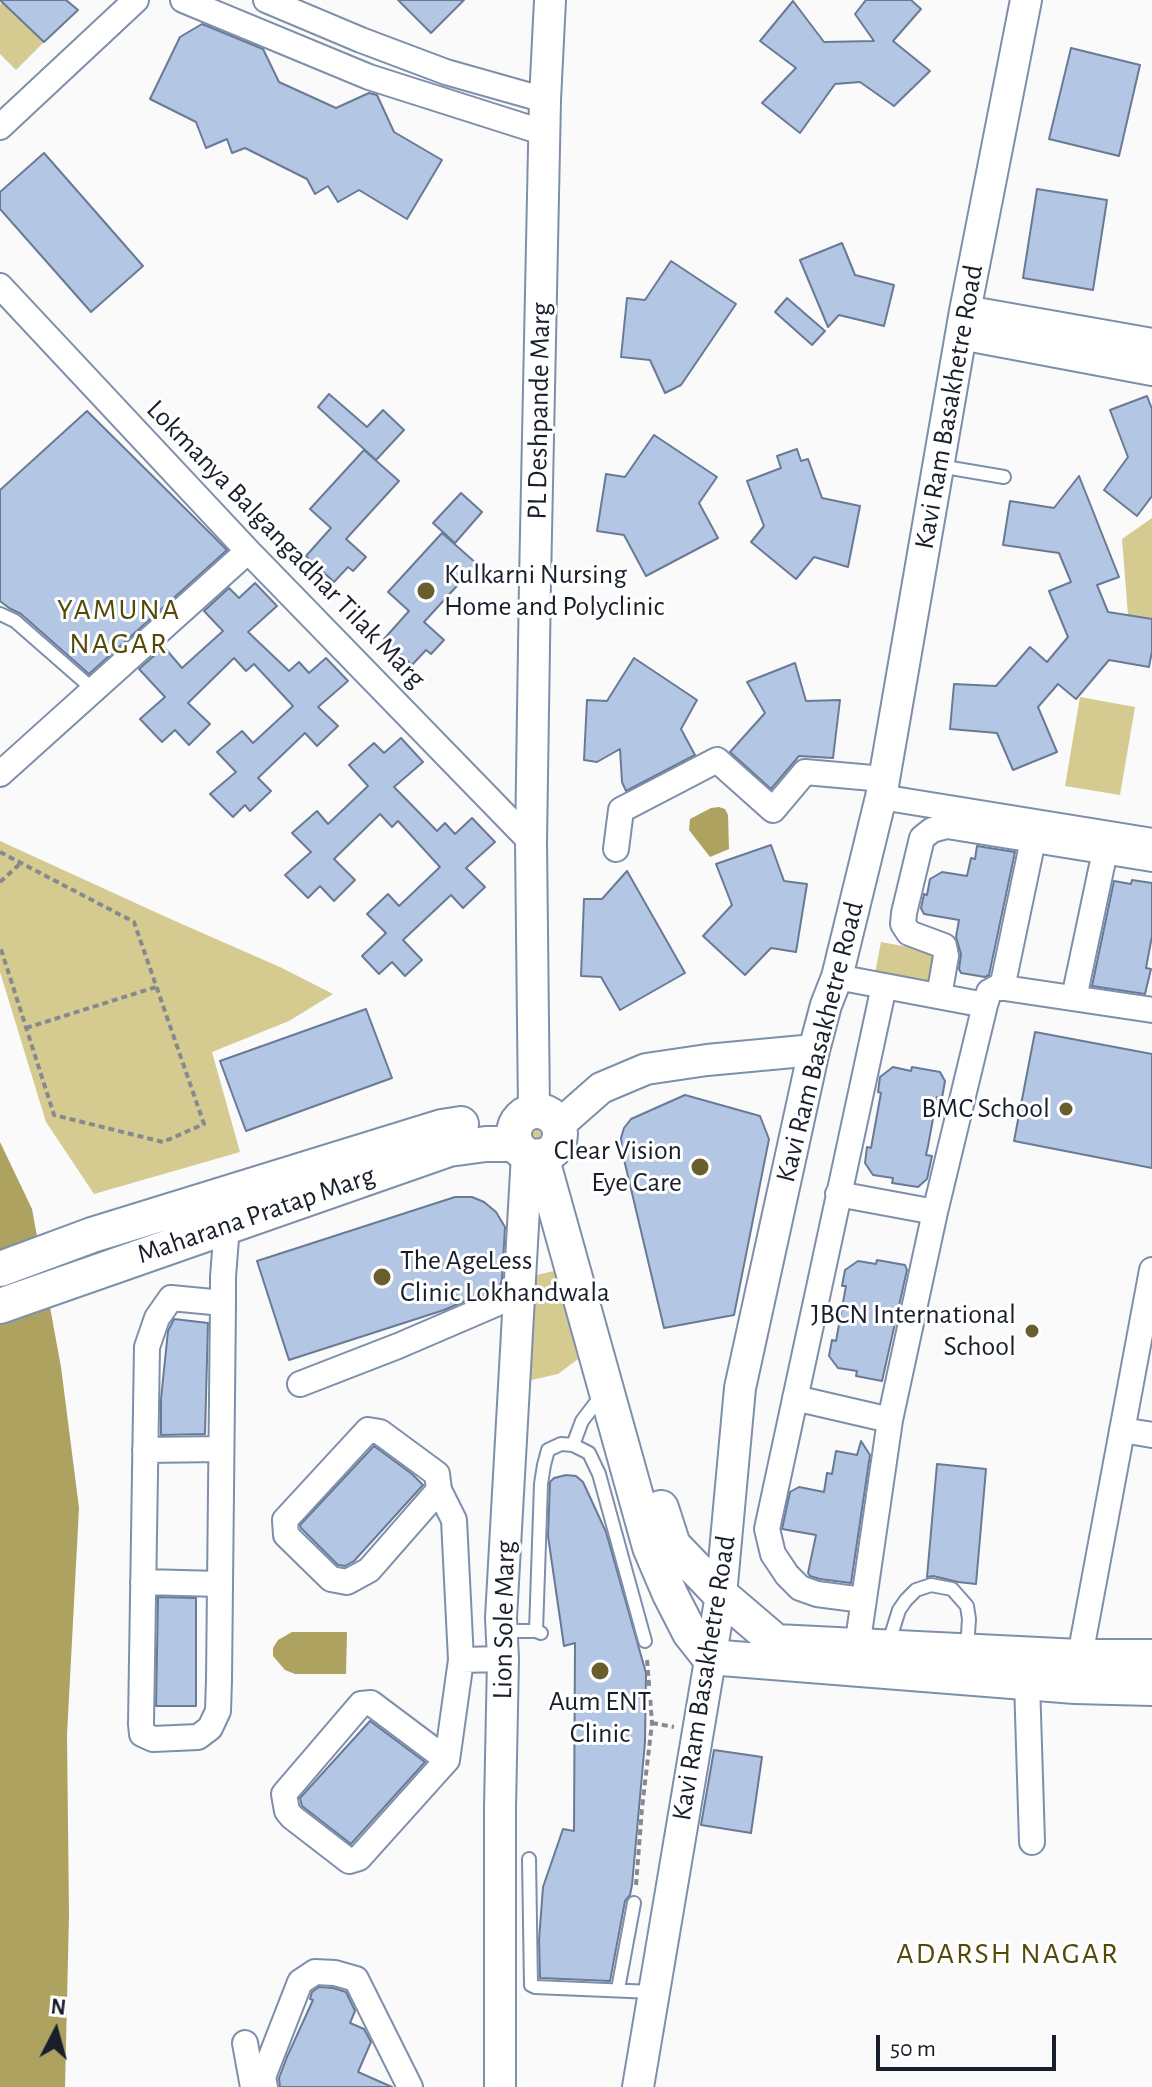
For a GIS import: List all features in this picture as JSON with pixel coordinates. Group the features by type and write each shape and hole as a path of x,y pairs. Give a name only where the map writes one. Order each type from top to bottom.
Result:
{"main road":[{"name":"Maharana Pratap Marg","path":"0,1269 92,1235 442,1127 496,1122 535,1138"},
{"name":"Maharana Pratap Marg","path":"0,1306 449,1149 535,1138"},
{"path":"535,1138 650,1547 683,1620 709,1657 966,1652 1077,1671 1152,1688"},
{"path":"535,1138 564,1186 673,1545 721,1595 776,1642 1027,1682 1152,1657"}],"street":[{"path":"0,127 136,0"},
{"path":"183,0 369,77 545,133"},
{"path":"266,0 446,72 545,100"},
{"name":"PL Deshpande Marg","path":"535,1138 531,842 545,100 550,0"},
{"name":"Kavi Ram Basakhetre Road","path":"638,2087 721,1595 740,1388 814,1050 837,977 883,788 963,322 1026,0"},
{"name":"Lokmanya Balgangadhar Tilak Marg","path":"0,286 248,551 531,842"},
{"path":"963,322 1152,344"},
{"path":"963,322 1152,370"},
{"path":"0,774 248,551"},
{"path":"616,849 621,810 717,760 773,810 805,772 1152,841"},
{"path":"939,996 946,956 944,946 909,933 903,924 922,838 932,830 947,826 1152,859"},
{"path":"1002,988 1033,840"},
{"path":"1074,998 1105,851"},
{"path":"837,977 985,1005"},
{"path":"863,1600 817,1594 800,1588 773,1554 767,1529 884,986"},
{"path":"866,1654 863,1600 890,1420 935,1212 989,992 998,987 1152,1009"},
{"path":"535,1138 601,1088 646,1069 814,1050"},
{"name":"Lion Sole Marg","path":"500,2087 522,1859 502,1645 519,1294 535,1138"},
{"path":"838,1194 935,1212"},
{"path":"223,1303 171,1298 157,1318 147,1347 141,1724 142,1734 153,1739 198,1737 210,1728 218,1711 223,1303 227,1225"},
{"path":"1077,1671 1151,1277"},
{"path":"300,1384 519,1294"},
{"path":"795,1398 890,1420"},
{"path":"439,1490 369,1570 347,1582 331,1579 286,1535 285,1520 368,1430 380,1432 437,1474 439,1490 454,1520 461,1660 447,1760 359,1858 349,1861 287,1811 284,1794 361,1704 371,1703 447,1760"},
{"path":"1122,1430 1152,1435"},
{"path":"145,1450 221,1449"},
{"path":"143,1582 220,1584"},
{"path":"461,1660 502,1645"},
{"path":"1027,1682 1032,1842"},
{"path":"265,2087 263,2077 300,1982 315,1972 356,1979 410,2087"},
{"path":"245,2043 253,2087"}],"lane":[{"path":"939,466 1004,477"},
{"path":"0,614 15,621 92,691"},
{"path":"573,1445 582,1421 606,1390"},
{"path":"502,1645 539,1632 541,1484 548,1450 561,1444 573,1445 589,1453 599,1474 645,1641"},
{"path":"866,1654 906,1600 916,1590 931,1585 952,1589 967,1606 966,1652"},
{"path":"522,1859 531,1985 656,1993"},
{"path":"618,1989 634,1903"}],"path":[{"path":"0,852 134,922 204,1124 163,1142 54,1115 0,946"},
{"path":"0,882 21,863"},
{"path":"26,1028 156,987"},
{"path":"634,1903 652,1723 645,1641"}],"shaded area":[{"path":"2,3 44,42 16,70 0,54"},
{"path":"1152,518 1152,623 1128,615 1122,539"},
{"path":"1080,697 1135,707 1120,795 1065,786"},
{"path":"719,807 725,809 728,815 729,849 710,857 689,830 690,819"},
{"path":"0,841 333,994 289,1021 212,1052 240,1152 94,1194 46,1122 0,972"},
{"path":"881,942 941,953 934,985 875,973"},
{"path":"538,1121 549,1128 551,1135 543,1148 523,1135 527,1125"},
{"path":"0,1142 32,1209 61,1367 79,1508 67,1735 69,1915 65,2087 0,2087"},
{"path":"554,1271 578,1359 558,1374 527,1381 532,1276"},
{"path":"292,1632 347,1632 346,1674 295,1674 285,1670 273,1656 273,1648 278,1640"}],"building":[{"path":"0,0 66,0 78,10 44,42"},
{"path":"398,0 464,0 431,33"},
{"path":"866,0 911,0 921,9 893,41 930,71 894,106 860,82 835,84 800,133 762,103 796,68 760,41 793,1 824,42 874,41 855,14"},
{"path":"202,24 263,49 279,82 336,108 369,93 377,95 394,132 442,160 407,219 359,190 338,202 328,186 315,194 307,179 245,148 232,153 227,139 206,148 196,122 150,99 180,37"},
{"path":"1071,48 1140,65 1119,156 1049,139"},
{"path":"44,153 143,266 91,312 0,209 0,192"},
{"path":"1037,189 1107,200 1093,290 1023,278"},
{"path":"842,243 855,275 894,285 884,326 839,315 828,327 800,260"},
{"path":"671,261 736,304 681,385 665,393 650,360 621,357 627,298 645,300"},
{"path":"787,298 825,331 812,345 775,312"},
{"path":"329,394 367,427 383,410 404,430 376,460 318,407"},
{"path":"1147,396 1152,409 1152,496 1137,516 1104,490 1128,457 1110,410"},
{"path":"87,411 227,550 89,674 21,614 0,601 0,490"},
{"path":"654,435 717,477 699,503 718,538 646,576 624,535 597,531 606,474 625,477"},
{"path":"797,449 801,461 808,459 822,498 860,506 848,567 814,557 796,579 751,542 764,526 747,481 781,468 777,456"},
{"path":"364,450 399,481 346,539 366,557 353,571 348,567 334,582 306,556 331,528 310,509"},
{"path":"1079,476 1119,577 1097,585 1108,612 1152,619 1149,667 1109,660 1076,699 1058,684 1038,707 1057,752 1013,770 997,733 950,729 954,684 996,686 1030,647 1047,662 1068,637 1049,591 1071,582 1059,553 1003,545 1010,501 1054,508"},
{"path":"461,493 482,512 455,543 433,523"},
{"path":"442,533 477,564 424,622 444,640 431,654 426,650 412,665 384,639 409,611 388,592"},
{"path":"255,583 277,606 248,632 289,671 299,662 309,673 326,658 348,681 318,707 338,726 317,746 305,733 258,778 271,791 250,811 245,805 233,817 210,794 236,772 217,752 242,731 253,743 293,706 254,664 246,671 234,658 188,703 210,724 189,745 175,730 162,742 140,719 165,697 139,669 164,647 182,668 223,631 204,611 229,588 239,598"},
{"path":"634,658 697,700 681,729 695,755 626,791 622,782 620,749 597,762 584,760 587,700 607,701"},
{"path":"795,663 806,701 840,700 833,758 799,756 771,789 730,752 765,713 747,682"},
{"path":"401,738 423,762 394,787 437,831 445,823 455,834 472,818 495,842 466,868 485,887 463,908 451,895 403,940 422,960 405,976 392,962 379,974 362,956 386,933 367,914 388,894 399,906 440,867 398,821 392,827 380,814 334,859 355,880 334,901 320,886 308,898 285,875 311,852 292,833 317,811 328,824 368,786 349,765 374,743 384,753"},
{"path":"771,845 784,881 807,884 796,952 771,948 745,975 703,936 732,905 716,864"},
{"path":"977,846 1015,852 989,975 985,977 961,973 959,969 961,954 956,937 959,920 924,914 921,908 930,879 942,872 967,876"},
{"path":"627,871 685,973 620,1010 601,977 581,976 584,899 602,899"},
{"path":"1132,880 1152,883 1152,936 1146,968 1151,969 1145,994 1092,986 1114,881 1131,884"},
{"path":"366,1009 392,1078 246,1131 220,1061"},
{"path":"1035,1032 1152,1054 1152,1168 1014,1141"},
{"path":"893,1067 940,1072 945,1081 942,1098 937,1097 926,1155 932,1156 927,1179 918,1187 892,1183 893,1178 873,1175 865,1163 867,1147 871,1148 881,1093 878,1092 880,1077"},
{"path":"685,1095 760,1116 769,1139 734,1315 664,1328 621,1138 631,1119"},
{"name":"The AgeLess Clinic Lokhandwala","path":"455,1197 472,1197 484,1202 496,1212 505,1227 500,1286 444,1310 289,1360 257,1261"},
{"path":"877,1260 905,1265 907,1270 882,1381 856,1376 857,1371 838,1368 829,1356 832,1340 836,1341 846,1286 842,1286 845,1270 858,1261 876,1264"},
{"path":"174,1319 208,1323 205,1434 161,1435 161,1399 168,1331"},
{"path":"861,1441 870,1455 851,1583 810,1576 808,1573 816,1535 782,1529 790,1492 799,1487 824,1492 827,1473 832,1474 836,1451 857,1455"},
{"path":"374,1446 423,1485 354,1561 345,1566 338,1565 300,1525"},
{"path":"937,1464 986,1469 976,1584 927,1577"},
{"path":"566,1475 576,1476 583,1482 606,1532 646,1673 645,1742 632,1885 625,1901 610,1981 540,1978 543,1887 563,1829 574,1831 575,1643 564,1646 548,1536 550,1482"},
{"path":"158,1597 196,1598 196,1706 156,1706"},
{"path":"370,1721 425,1762 351,1844 302,1806 300,1798"},
{"path":"714,1750 762,1757 751,1833 701,1825"},
{"path":"319,1987 346,1992 355,2011 350,2023 364,2029 371,2042 358,2072 392,2087 280,2087 279,2078 313,2000 310,1999 312,1992"}],"place":[{"name":"Kulkarni Nursing Home and Polyclinic","path":"426,591"},
{"name":"BMC School","path":"1066,1109"},
{"name":"Clear Vision Eye Care","path":"700,1167"},
{"name":"The AgeLess Clinic Lokhandwala","path":"382,1277"},
{"name":"JBCN International School","path":"1032,1331"},
{"name":"Aum ENT Clinic","path":"600,1671"}],"district":[{"name":"YAMUNA NAGAR","path":"119,627"},
{"name":"ADARSH NAGAR","path":"1008,1954"}]}
